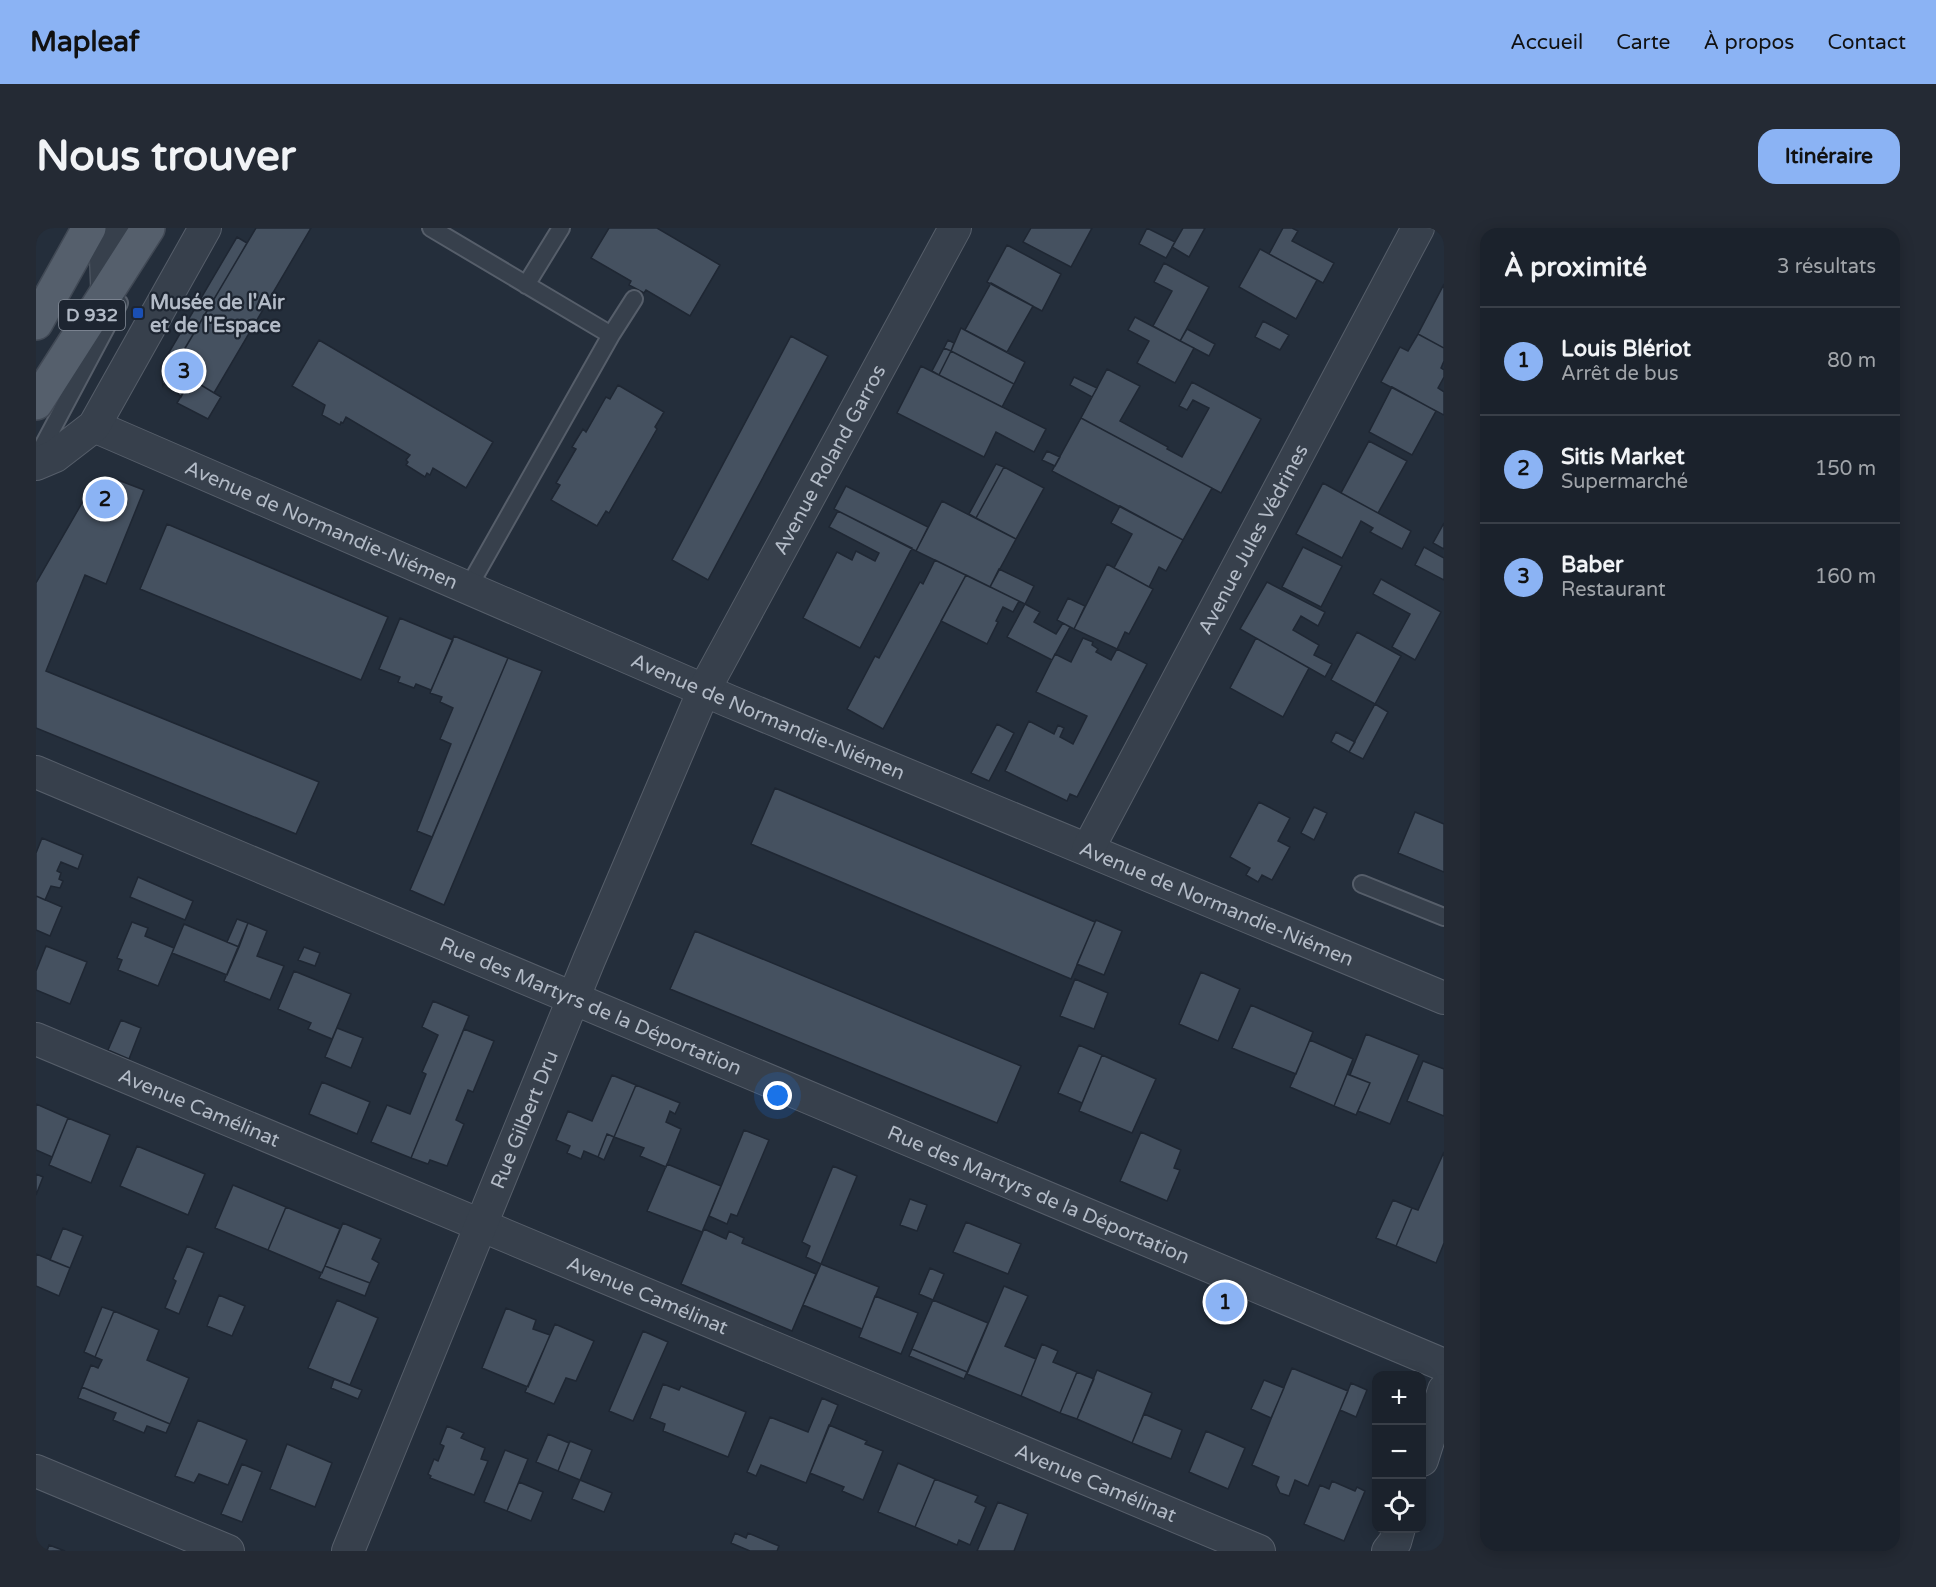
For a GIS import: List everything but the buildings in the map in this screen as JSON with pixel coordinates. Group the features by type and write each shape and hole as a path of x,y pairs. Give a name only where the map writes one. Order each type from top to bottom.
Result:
{"main road":[{"name":"D 932","path":"36,323 89,228"},
{"name":"D 932","path":"36,403 148,228"}],"street":[{"path":"107,292 106,258 123,228"},
{"path":"36,464 55,456 94,426 205,228"},
{"name":"Avenue Roland Garros","path":"704,690 910,315 955,228"},
{"name":"Avenue Jules Védrines","path":"1088,849 1418,228"},
{"name":"Avenue de Normandie-Niémen","path":"94,426 704,690 1444,998"},
{"name":"Rue Gilbert Dru","path":"348,1551 704,690"},
{"name":"Rue des Martyrs de la Déportation","path":"36,772 1444,1365"},
{"name":"Avenue Camélinat","path":"36,1039 1259,1551"},
{"path":"1426,1447 1444,1390"},
{"path":"36,1471 228,1551"},
{"path":"1389,1551 1398,1533"}],"lane":[{"path":"36,459 106,324 163,228"},
{"path":"431,228 611,335"},
{"path":"526,285 561,228"},
{"path":"468,588 634,298"},
{"path":"1362,884 1444,917"}],"place":[{"name":"Musée de l'Air et de l'Espace","path":"138,313"},
{"name":"Baber","path":"184,371"},
{"name":"Sitis Market","path":"105,499"},
{"name":"Louis Blériot","path":"1225,1302"}]}
